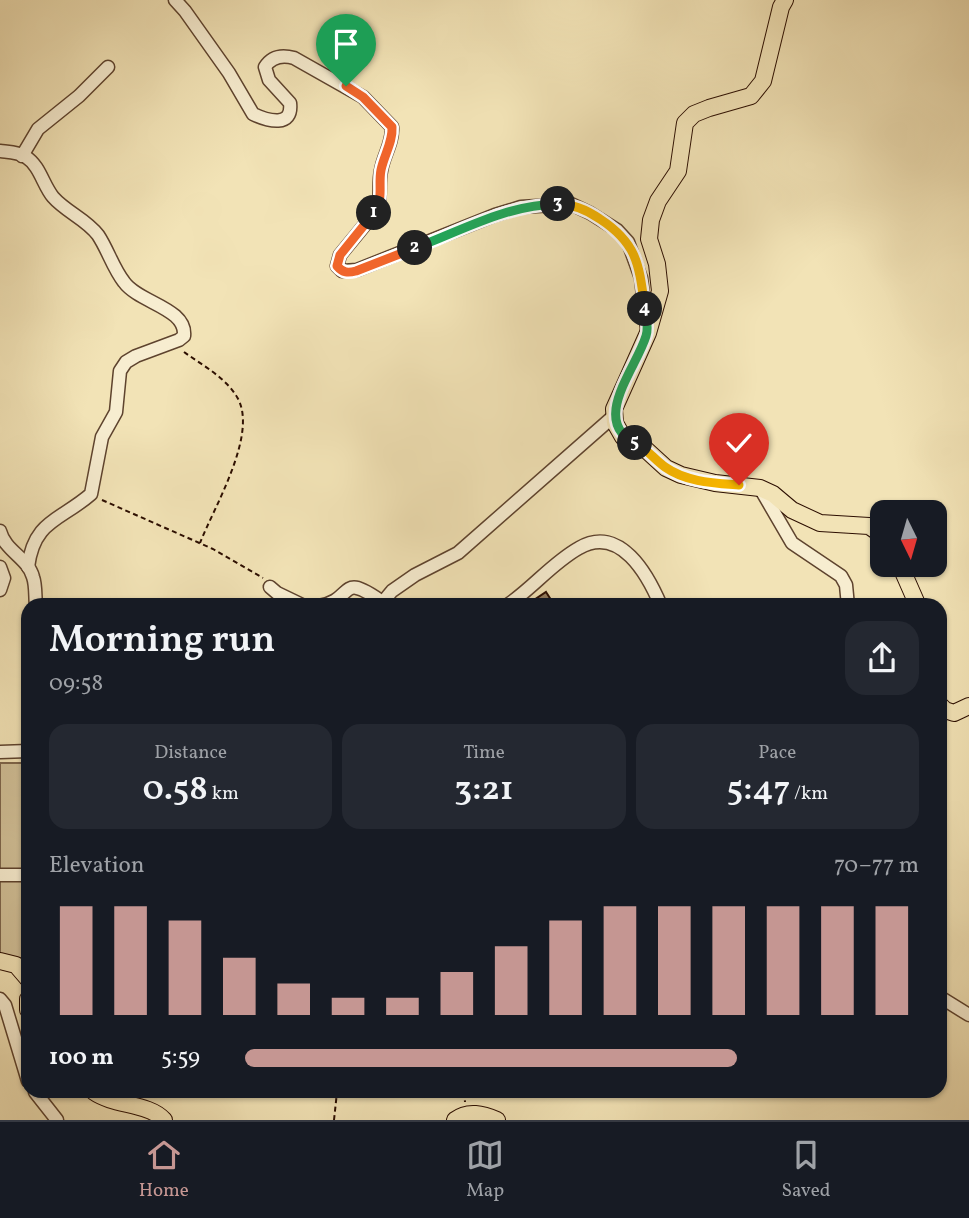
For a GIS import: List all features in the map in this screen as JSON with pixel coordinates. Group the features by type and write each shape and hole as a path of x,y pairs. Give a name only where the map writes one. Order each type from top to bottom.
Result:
{"main road":[{"path":"786,0 781,8 763,81 751,96 709,108 688,118 684,127 678,171 658,201 651,220 649,239 657,264 660,291 648,333 614,409 615,424 623,437 643,447 666,468 692,479 760,488 773,494 792,510 820,523 870,527"},
{"path":"906,578 914,598"},
{"path":"947,711 954,713 969,706"},
{"path":"0,961 16,965 21,971"},
{"path":"106,1098 159,1115 164,1120"},
{"path":"455,1120 463,1114 471,1114 497,1120"}],"street":[{"path":"175,0 224,65 253,114 273,121 284,119 289,114 290,103 269,80 265,66 268,62 284,56 294,58 363,97 392,127 380,173 380,201 377,209 340,255 337,266 342,271 356,271 521,207 571,204 617,230 628,242 641,278 648,333"},
{"path":"22,156 38,129 79,96 108,67"},
{"path":"0,151 22,156 35,167 50,194 89,225 97,235 125,284 181,320 184,325 184,336 136,356 120,371 116,412 102,437 91,494 48,523 33,545 28,567"},
{"path":"389,598 392,592 415,575 458,553 615,415"},
{"path":"760,488 792,543 841,576 846,585 847,598"},
{"path":"0,531 8,548 28,567 33,577 35,598"},
{"path":"516,598 569,555 594,541 620,547 637,561 652,583 658,598"},
{"path":"0,567 4,578 0,590"},
{"path":"270,587 287,598"},
{"path":"337,598 346,589 354,587 367,591 376,598"},
{"path":"0,752 21,751"},
{"path":"0,875 21,875"},
{"path":"0,999 5,1005 21,1058"},
{"path":"947,1001 969,1015"},
{"path":"40,1098 57,1120"}],"path":[{"path":"172,343 225,382 238,398 244,416 238,454 200,543"},
{"path":"91,494 200,543 258,574 270,587"},
{"path":"334,1120 336,1098"}],"shaded area":[{"path":"0,763 21,763 21,960 0,965"}],"building":[{"path":"546,592 550,598 537,598"}],"route":[{"path":"346,86 383,115 393,132 380,173 381,194 377,209 349,242 340,255 337,266 348,273 356,271 521,207 571,204 590,213 617,230 628,242 641,278 648,333 614,409 615,424 623,437 643,447 666,468 692,479 739,485"}]}
